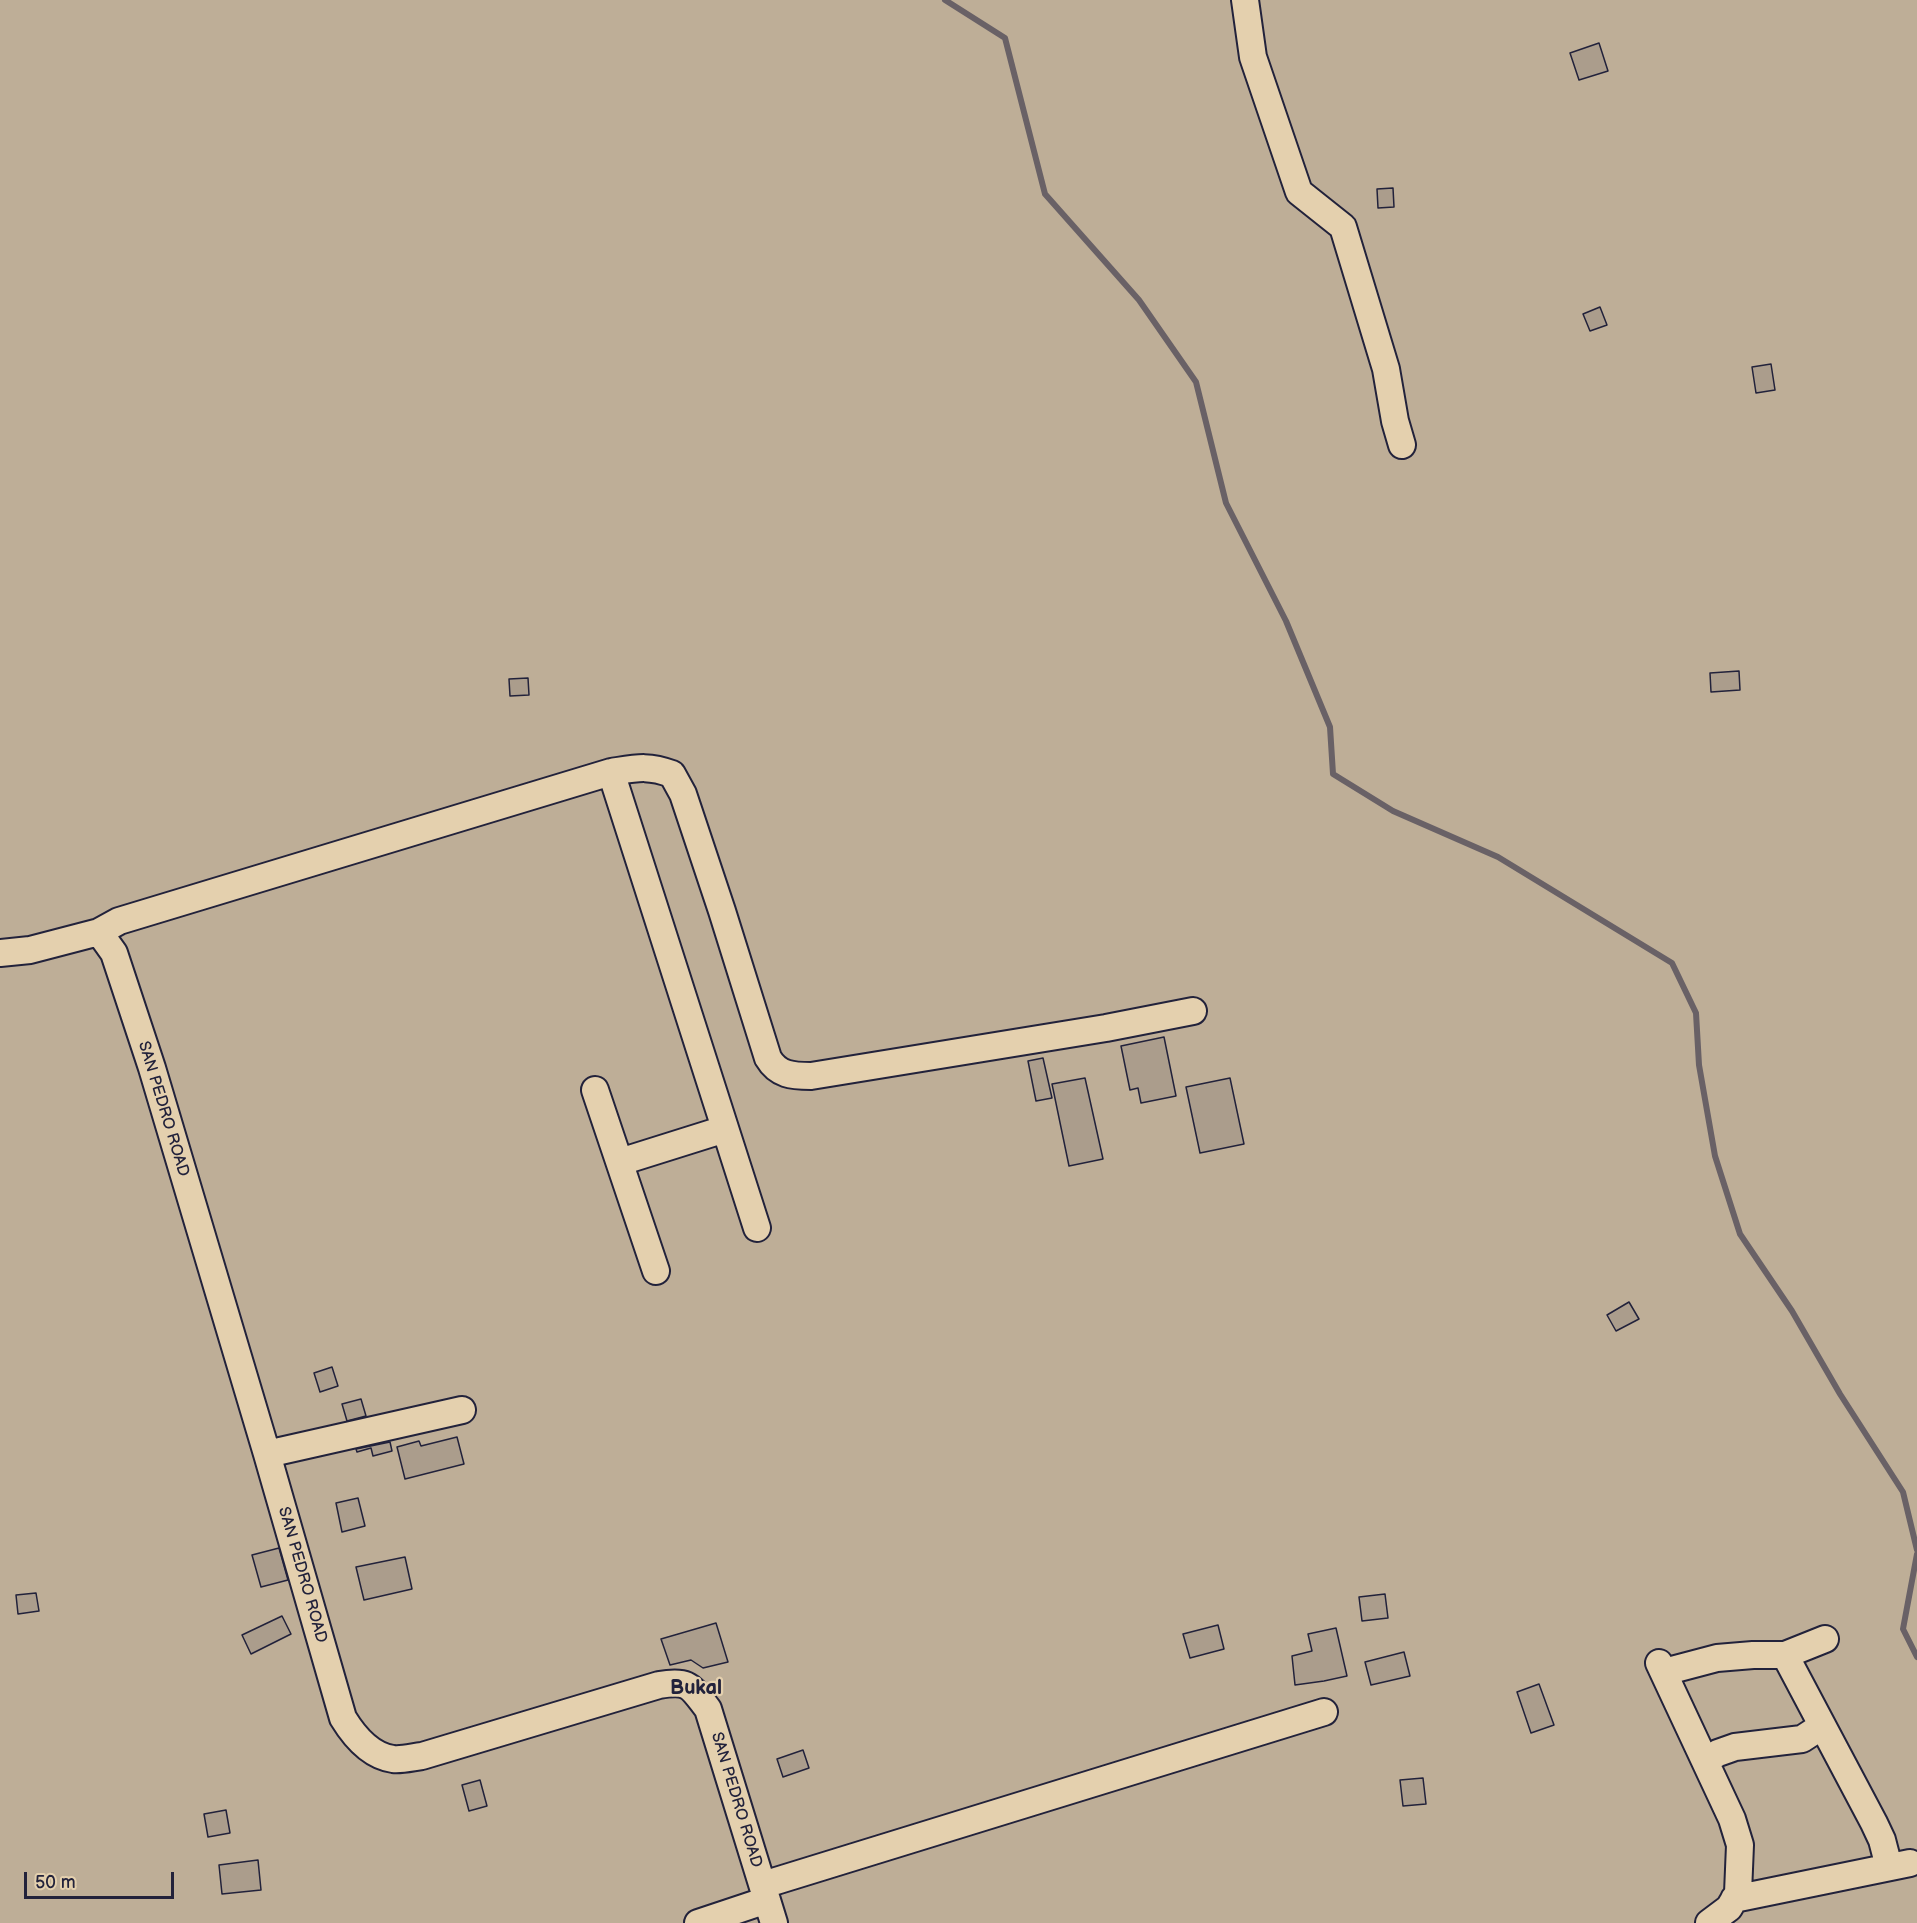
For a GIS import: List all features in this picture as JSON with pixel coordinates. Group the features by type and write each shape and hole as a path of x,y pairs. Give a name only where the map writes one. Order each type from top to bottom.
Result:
{"street":[{"path":"1245,0 1253,57 1299,192 1343,227 1386,369 1395,422 1402,445"},
{"path":"0,953 30,950 99,932 118,921 612,772 654,768 672,774 682,794 723,911 768,1058 774,1069 789,1076 811,1076 1106,1028 1193,1011"},
{"path":"612,772 757,1228"},
{"name":"SAN PEDRO ROAD","path":"99,932 114,952 152,1068 343,1718 352,1733 375,1752 394,1759 422,1756 658,1685 678,1682 692,1689 708,1709 768,1903"},
{"path":"595,1090 656,1271"},
{"path":"620,1162 725,1129"},
{"path":"267,1454 462,1410"},
{"path":"1709,1923 1729,1908 1738,1893 1740,1845 1732,1820 1662,1667 1753,1654 1785,1654 1825,1639"},
{"path":"1734,1899 1899,1865 1882,1840 1785,1654"},
{"path":"698,1923 768,1903 1324,1712"},
{"path":"1705,1761 1735,1747 1802,1739 1822,1726"}],"shaded area":[{"path":"0,0 1917,0 1917,1923 0,1923"}],"building":[{"path":"1599,43 1608,71 1579,80 1570,53"},
{"path":"1393,188 1394,207 1378,208 1377,189"},
{"path":"1600,307 1607,325 1590,331 1583,314"},
{"path":"1771,364 1775,390 1756,393 1752,367"},
{"path":"1739,671 1740,690 1711,692 1710,673"},
{"path":"528,678 529,695 510,696 509,679"},
{"path":"1164,1037 1176,1096 1141,1103 1138,1088 1130,1090 1121,1046"},
{"path":"1043,1058 1052,1098 1036,1101 1028,1061"},
{"path":"1085,1078 1103,1159 1069,1166 1052,1084"},
{"path":"1230,1078 1244,1144 1200,1153 1186,1087"},
{"path":"1629,1302 1639,1319 1616,1331 1607,1315"},
{"path":"332,1367 338,1386 320,1392 314,1373"},
{"path":"361,1399 366,1416 347,1421 342,1404"},
{"path":"457,1437 464,1464 405,1479 397,1447 419,1441 421,1446"},
{"path":"390,1442 392,1451 373,1456 371,1448 357,1452 356,1449"},
{"path":"358,1498 365,1526 342,1532 336,1503"},
{"path":"279,1548 288,1580 261,1587 252,1555"},
{"path":"405,1557 412,1589 364,1600 356,1567"},
{"path":"36,1593 39,1611 18,1614 16,1595"},
{"path":"1385,1594 1388,1618 1362,1621 1359,1597"},
{"path":"282,1616 291,1634 251,1654 242,1635"},
{"path":"716,1623 728,1662 703,1668 691,1660 670,1665 661,1639"},
{"path":"1218,1625 1224,1649 1190,1658 1183,1634"},
{"path":"1336,1628 1347,1676 1295,1685 1292,1656 1312,1651 1308,1634"},
{"path":"1404,1652 1410,1676 1371,1685 1365,1662"},
{"path":"1539,1684 1554,1725 1531,1733 1517,1692"},
{"path":"803,1750 809,1768 783,1777 777,1759"},
{"path":"1423,1778 1426,1804 1403,1806 1400,1780"},
{"path":"480,1780 487,1806 469,1811 462,1785"},
{"path":"226,1810 230,1833 208,1837 204,1814"},
{"path":"258,1860 261,1890 222,1894 219,1865"}],"waterway":[{"path":"945,0 1005,38 1045,194 1139,300 1196,382 1226,503 1286,621 1330,727 1333,774 1393,811 1498,857 1672,963 1696,1013 1699,1065 1715,1156 1740,1234 1792,1311 1840,1394 1903,1492 1917,1550"},
{"path":"1917,1554 1903,1629 1917,1657"}],"district":[{"name":"Bukal","path":"696,1689"}]}
